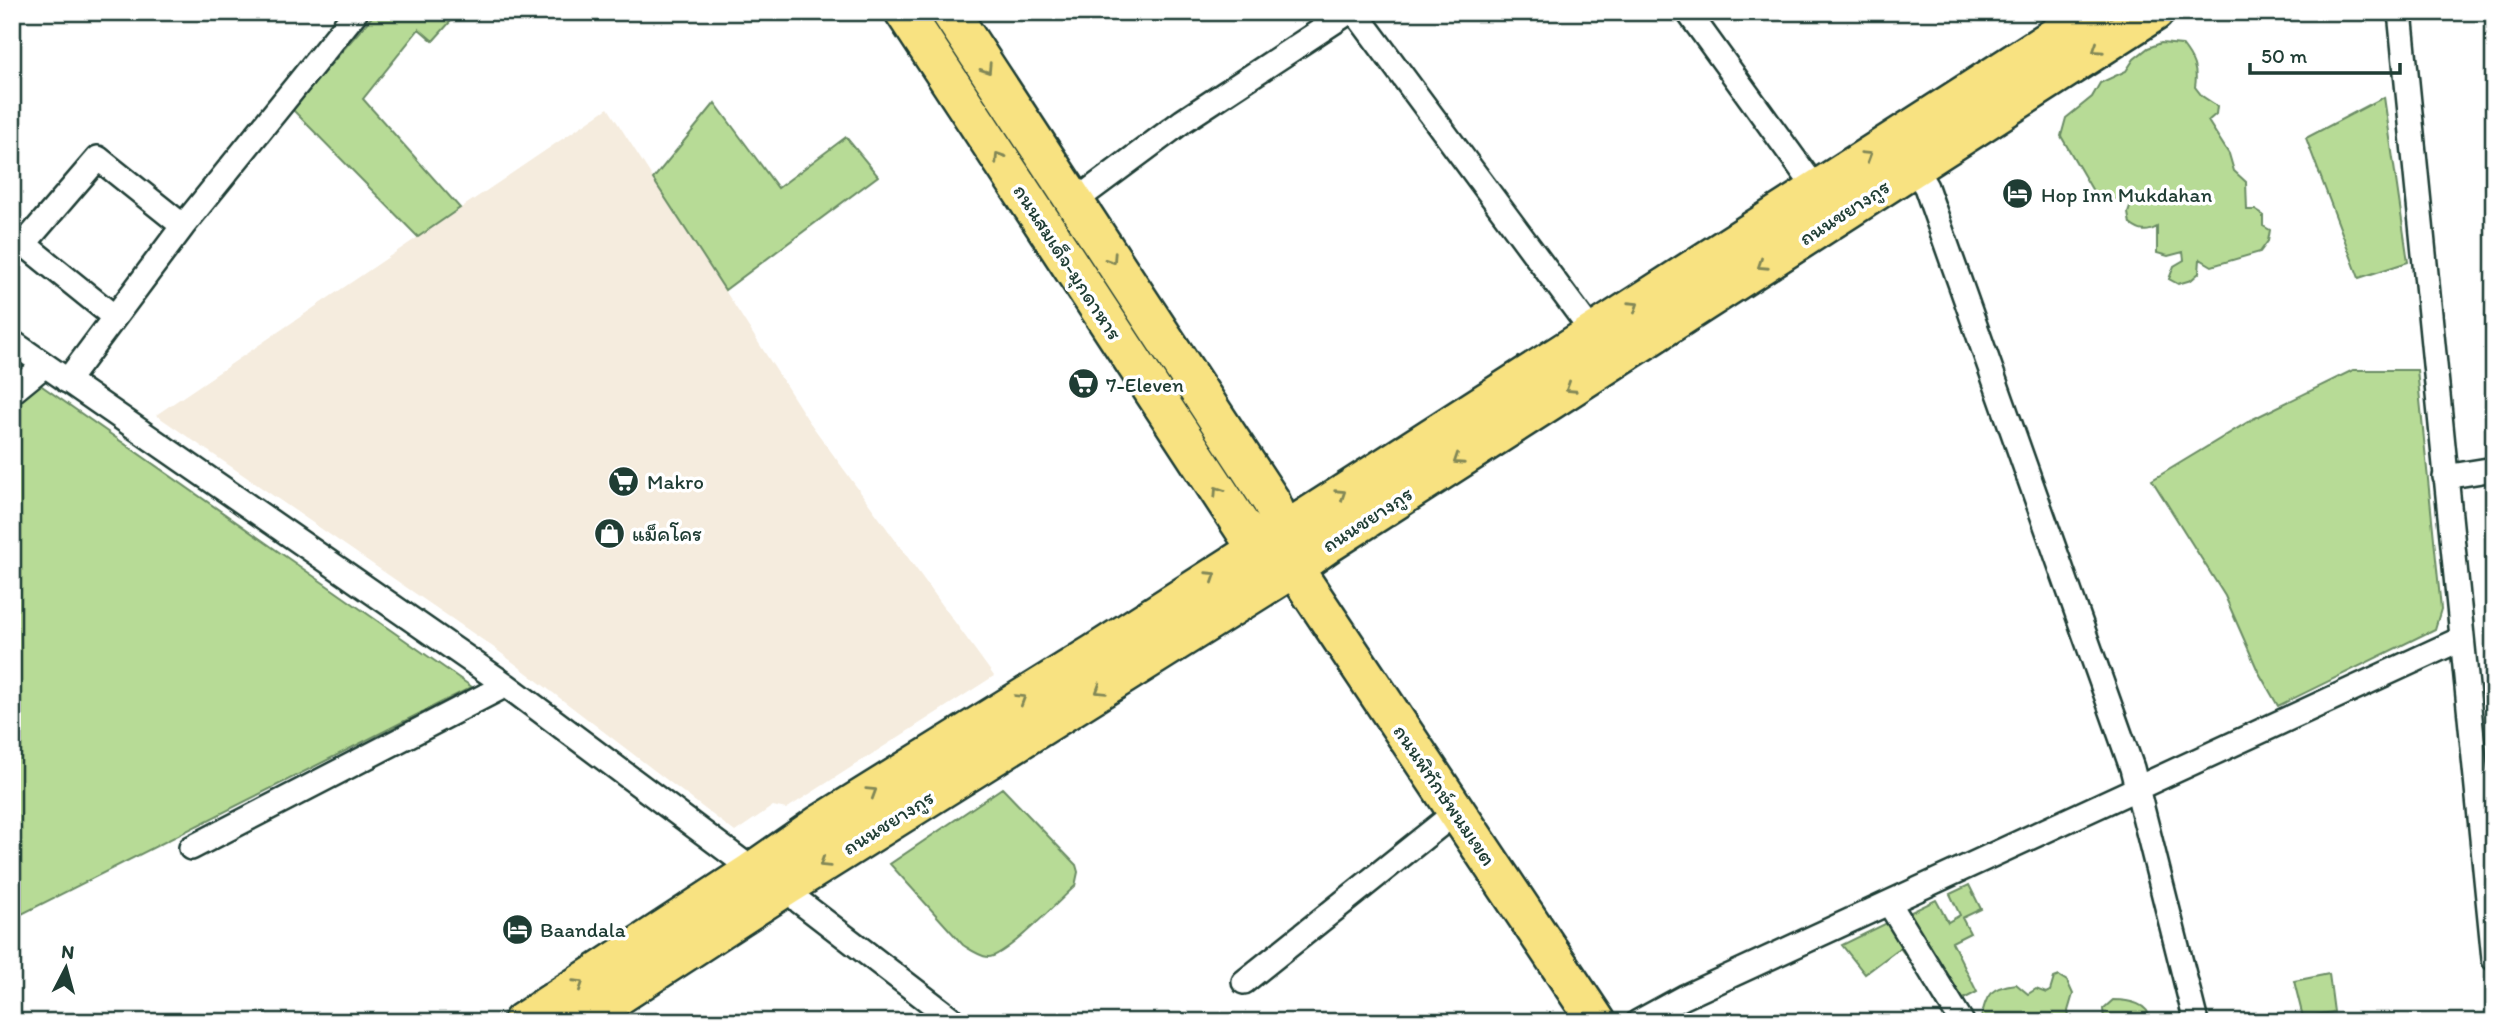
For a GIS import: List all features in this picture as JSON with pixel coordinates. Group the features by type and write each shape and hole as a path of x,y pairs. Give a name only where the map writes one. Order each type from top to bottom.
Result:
{"main road":[{"name":"ถนนสมเด็จ-มุกดาหาร","path":"904,12 1270,539"},
{"name":"ถนนสมเด็จ-มุกดาหาร","path":"950,12 1271,501 1270,539"},
{"name":"ถนนชยางกูร","path":"522,1022 820,824 1095,653 2093,12"},
{"name":"ถนนชยางกูร","path":"578,1022 786,887 1294,568 2155,12"},
{"path":"1270,539 1294,568"},
{"name":"ถนนพิทักษ์พนมเขต","path":"1294,568 1597,1022"}],"street":[{"path":"67,381 113,316 183,226 356,12"},
{"path":"1074,202 1182,121 1349,12"},
{"path":"1355,12 1593,333"},
{"path":"1688,12 1816,189"},
{"path":"2400,12 2494,959"},
{"path":"113,316 24,244 98,158 183,226"},
{"path":"1914,167 1926,187 2138,789 2196,1022"},
{"path":"12,342 506,685 741,860 751,872"},
{"path":"12,393 45,365"},
{"path":"2445,477 2494,469"},
{"path":"1638,1022 1684,997 2461,639"},
{"path":"191,848 506,685"},
{"path":"1244,982 1456,812"},
{"path":"786,887 800,902 956,1022"},
{"path":"1889,903 1962,1022"}],"shaded area":[{"name":"แม็คโคร","path":"608,108 808,420 994,676 786,809 773,806 735,832 493,647 156,415"}],"green space":[{"path":"376,12 444,12 451,21 433,41 419,29 363,99 460,208 418,237 292,109"},
{"path":"2161,43 2182,45 2189,55 2195,69 2195,87 2202,96 2217,106 2216,114 2208,121 2229,154 2234,171 2246,182 2247,210 2255,210 2263,215 2263,226 2270,230 2268,241 2260,252 2212,266 2200,259 2199,273 2191,280 2178,284 2169,279 2174,266 2184,260 2183,252 2168,256 2157,253 2157,227 2144,231 2130,224 2128,213 2134,196 2111,202 2097,198 2061,136 2066,118 2092,97 2100,83 2126,71 2134,59 2148,48"},
{"path":"2384,97 2408,262 2359,278 2306,138"},
{"path":"715,103 778,188 846,137 878,176 725,290 653,179"},
{"path":"2353,370 2417,370 2441,609 2435,629 2278,706 2258,671 2225,596 2152,480 2253,419"},
{"path":"39,384 472,687 12,919 12,406"},
{"path":"1002,788 1076,865 1078,872 1075,886 1046,914 1006,948 988,957 963,945 890,864"},
{"path":"1969,885 1981,909 1962,918 1970,933 1952,942 1977,992 1958,1002 1905,915 1936,900 1948,922 1960,915 1950,894"},
{"path":"1889,922 1926,982 1900,948 1865,974 1842,945"},
{"path":"2329,974 2334,1012 2303,1017 2294,981"},
{"path":"2059,976 2067,981 2073,994 2068,1011 2070,1022 1980,1022 1987,999 1999,988 2016,984 2028,994 2036,989 2046,993 2050,991 2054,978"},
{"path":"2113,1000 2131,1002 2143,1007 2149,1016 2149,1022 2107,1022 2103,1009"}],"place":[{"name":"Hop Inn Mukdahan","path":"2018,194"},
{"name":"7-Eleven","path":"1083,384"},
{"name":"Makro","path":"624,481"},
{"name":"แม็คโคร","path":"609,533"},
{"name":"Baandala","path":"517,929"}]}
